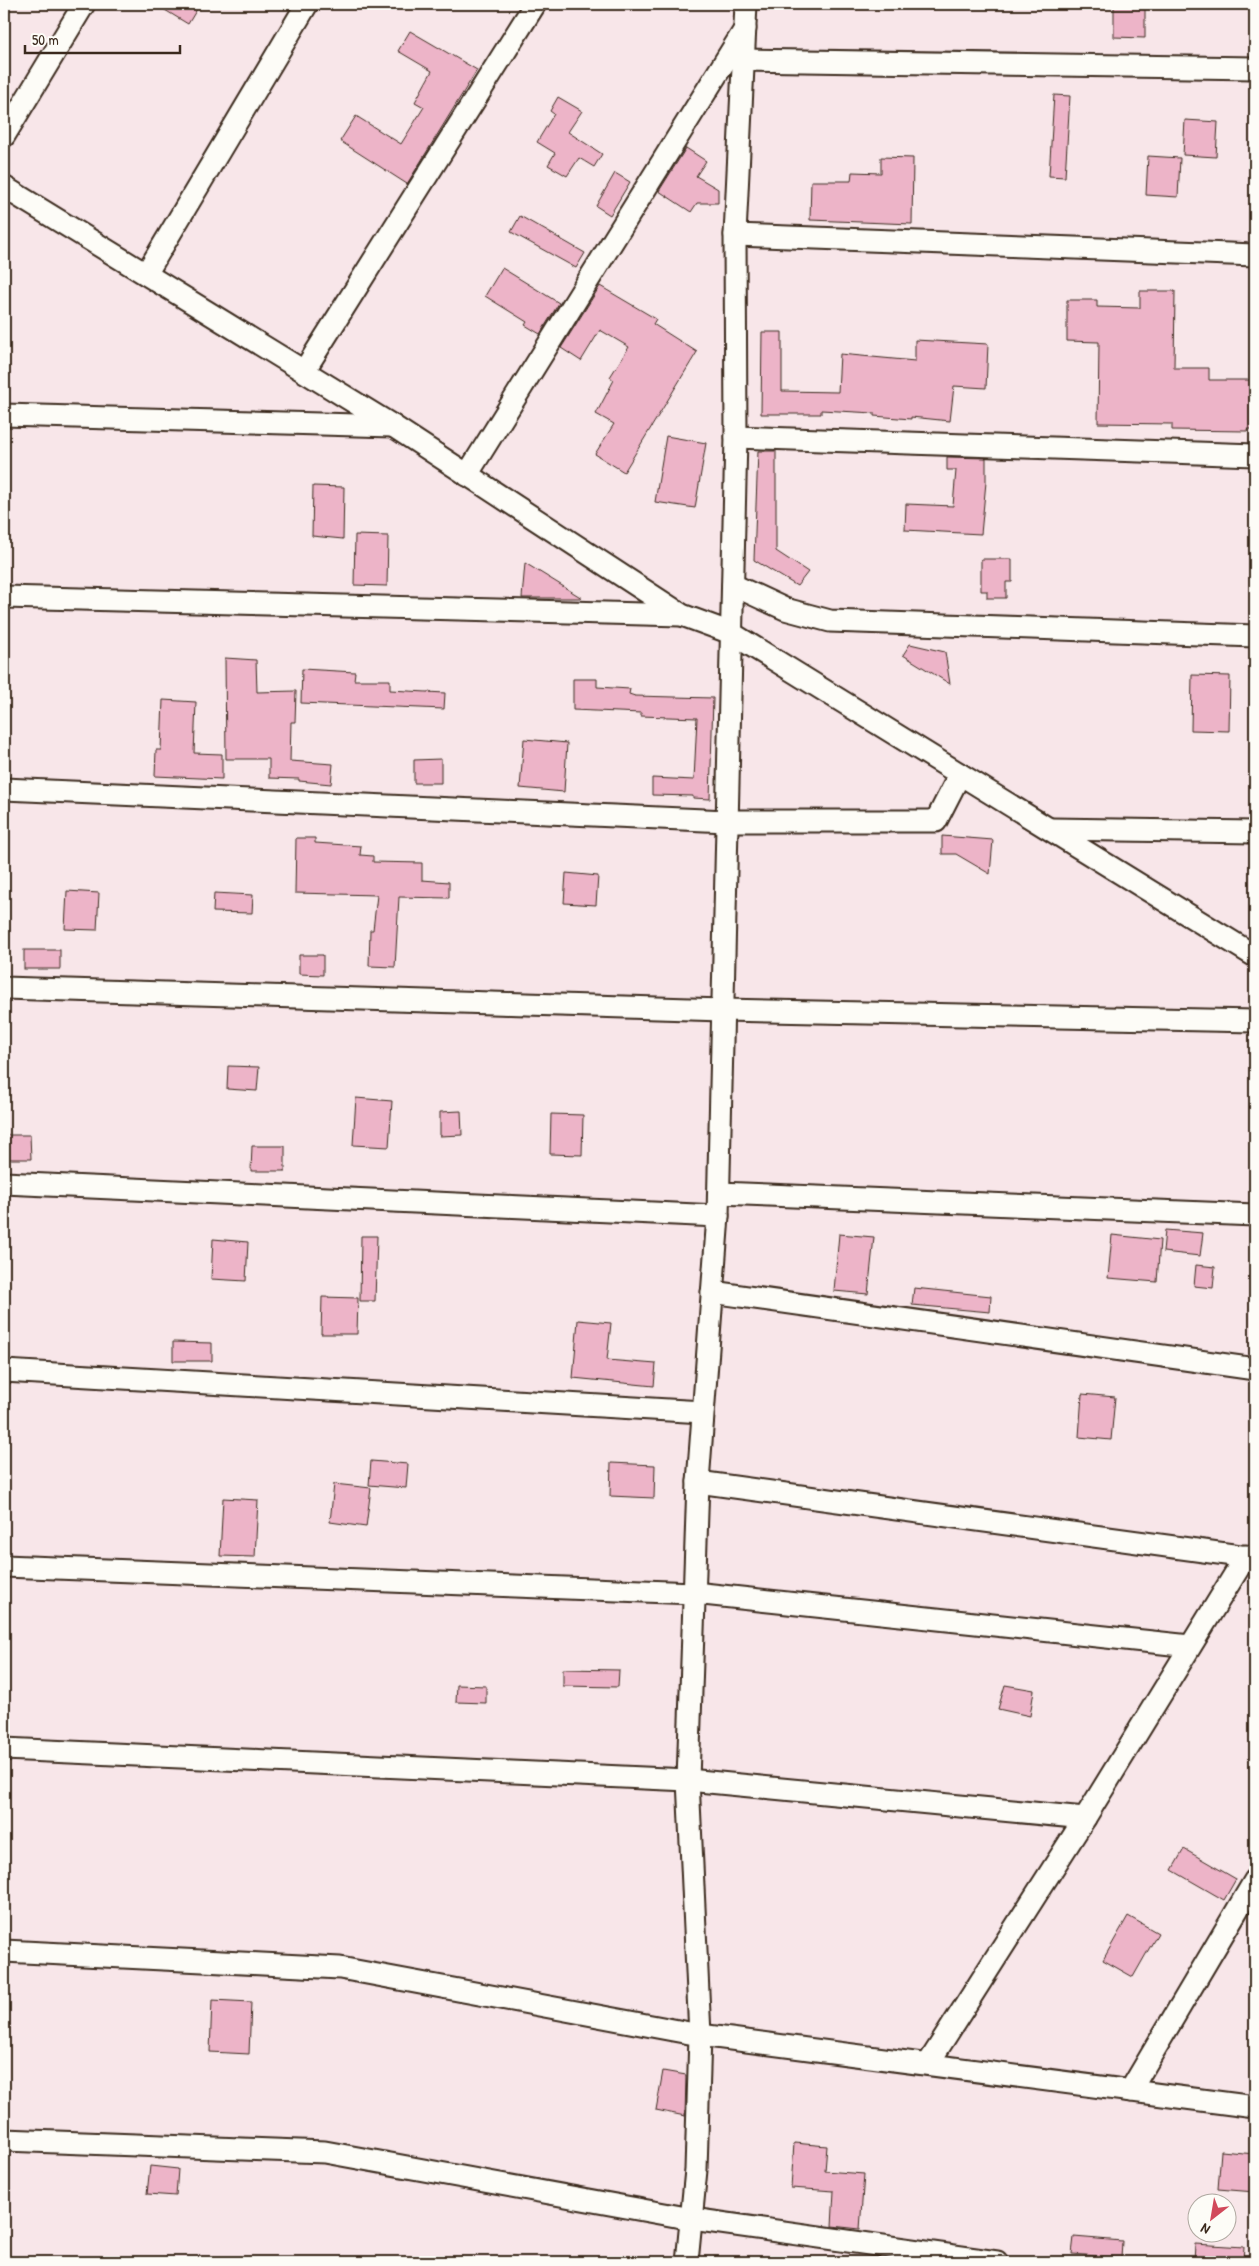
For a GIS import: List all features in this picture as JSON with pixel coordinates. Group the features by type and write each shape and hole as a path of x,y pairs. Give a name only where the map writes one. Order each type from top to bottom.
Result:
{"street":[{"path":"4,136 84,4"},
{"path":"146,274 307,4"},
{"path":"304,371 535,4"},
{"path":"687,2262 696,2170 700,2035 688,1780 698,1482 719,1193 736,436 735,235 745,60 746,4"},
{"path":"467,475 745,28"},
{"path":"745,60 1255,68"},
{"path":"4,187 394,426 682,615 732,634 1255,956"},
{"path":"735,235 1255,254"},
{"path":"4,415 394,426"},
{"path":"736,436 1255,455"},
{"path":"733,585 784,609 830,622 1255,636"},
{"path":"4,597 682,615"},
{"path":"4,789 727,821 936,821 960,774"},
{"path":"1050,829 1255,832"},
{"path":"4,988 723,1010 1255,1020"},
{"path":"4,1183 718,1216"},
{"path":"719,1193 1255,1215"},
{"path":"712,1292 1255,1369"},
{"path":"4,1371 703,1412"},
{"path":"698,1482 1250,1557 1190,1646 1085,1818 928,2064"},
{"path":"4,1566 694,1594 1190,1646"},
{"path":"4,1749 688,1780 1085,1818"},
{"path":"1130,2090 1255,1880"},
{"path":"4,1951 340,1968 700,2035 1255,2107"},
{"path":"4,2140 325,2152 692,2219 997,2262"}],"building":[{"path":"155,4 200,4 188,24"},
{"path":"1114,4 1145,4 1145,38 1114,37"},
{"path":"410,31 477,70 407,184 340,141 356,116 401,144 424,107 415,102 432,71 398,51"},
{"path":"1054,95 1070,96 1065,177 1049,176"},
{"path":"558,97 582,111 568,132 602,154 594,167 579,158 567,176 548,165 555,153 537,142 554,114 550,111"},
{"path":"1185,120 1218,122 1216,157 1183,155"},
{"path":"686,148 706,161 696,176 718,189 718,203 697,203 691,212 659,191"},
{"path":"1148,156 1180,158 1178,197 1146,195"},
{"path":"881,157 913,158 912,224 810,220 811,181 851,181 852,172 881,173"},
{"path":"615,173 630,182 610,215 596,206"},
{"path":"520,216 585,253 576,268 511,232"},
{"path":"502,268 559,303 540,334 525,325 527,322 485,296"},
{"path":"600,286 656,319 653,324 697,352 624,472 595,454 614,424 596,414 614,380 610,377 629,347 600,330 581,361 561,348"},
{"path":"1140,291 1175,291 1174,368 1209,368 1209,380 1255,380 1255,429 1247,429 1247,431 1172,430 1172,424 1098,423 1099,342 1067,341 1067,300 1097,300 1097,307 1140,308"},
{"path":"762,332 782,332 782,391 838,392 840,354 915,361 915,340 988,344 986,388 954,386 950,421 874,416 874,413 821,410 821,414 761,414"},
{"path":"666,436 706,443 695,508 655,502"},
{"path":"758,451 776,451 776,551 808,572 797,586 754,560"},
{"path":"947,457 986,458 986,482 981,534 905,530 906,504 953,506 956,470 947,470"},
{"path":"313,486 344,487 343,539 312,536"},
{"path":"355,535 388,536 387,586 354,585"},
{"path":"981,559 1012,559 1012,582 1006,582 1006,598 987,598 987,591 981,591"},
{"path":"525,563 582,598 522,598"},
{"path":"910,644 945,652 950,684 903,655"},
{"path":"225,658 256,660 257,692 296,691 295,722 291,722 290,761 333,764 331,784 299,781 299,779 269,778 269,759 226,759"},
{"path":"302,669 355,672 354,680 390,680 390,690 445,693 444,709 301,703"},
{"path":"1192,675 1230,676 1229,731 1191,730"},
{"path":"573,679 597,679 597,687 630,689 629,694 635,696 713,698 710,799 693,798 693,796 652,795 652,778 694,780 697,718 641,716 641,713 573,710"},
{"path":"163,700 196,702 194,753 222,754 222,779 155,776 156,750 161,750"},
{"path":"524,739 567,743 564,792 520,788"},
{"path":"441,759 441,783 414,783 414,760"},
{"path":"942,836 993,840 990,874 956,854 942,854"},
{"path":"296,838 315,838 315,843 361,846 360,855 373,856 373,862 422,863 422,880 449,882 449,898 399,897 395,967 369,966 370,930 373,930 377,895 295,893"},
{"path":"566,873 598,876 596,905 564,903"},
{"path":"67,891 99,893 97,930 65,929"},
{"path":"214,893 253,895 252,913 213,912"},
{"path":"24,950 60,950 60,969 24,969"},
{"path":"299,955 323,955 323,975 299,974"},
{"path":"228,1066 259,1067 257,1091 227,1089"},
{"path":"356,1098 392,1101 389,1147 353,1145"},
{"path":"461,1111 462,1135 440,1136 440,1112"},
{"path":"551,1114 583,1115 582,1155 550,1154"},
{"path":"4,1135 30,1135 31,1159 4,1159"},
{"path":"252,1146 285,1146 285,1171 251,1171"},
{"path":"1165,1230 1203,1233 1200,1256 1163,1252"},
{"path":"839,1234 874,1237 868,1294 834,1291"},
{"path":"1112,1235 1160,1240 1157,1282 1108,1278"},
{"path":"361,1236 377,1236 375,1301 360,1301"},
{"path":"213,1239 248,1242 246,1281 211,1279"},
{"path":"1196,1265 1215,1267 1213,1288 1194,1286"},
{"path":"914,1288 991,1296 990,1312 912,1305"},
{"path":"322,1297 358,1298 357,1334 321,1334"},
{"path":"578,1320 611,1323 607,1360 656,1364 654,1386 573,1378"},
{"path":"173,1342 212,1343 212,1361 173,1361"},
{"path":"1082,1394 1115,1397 1111,1440 1079,1437"},
{"path":"371,1461 408,1464 406,1488 369,1485"},
{"path":"611,1463 655,1465 654,1498 610,1496"},
{"path":"334,1484 371,1488 366,1527 330,1522"},
{"path":"223,1498 258,1500 255,1557 220,1556"},
{"path":"563,1669 619,1670 618,1687 563,1686"},
{"path":"457,1685 486,1686 486,1703 456,1702"},
{"path":"1005,1685 1034,1690 1030,1716 998,1709"},
{"path":"1184,1849 1236,1879 1224,1900 1172,1870"},
{"path":"1128,1916 1158,1933 1133,1977 1103,1960"},
{"path":"212,2000 251,2002 249,2054 210,2052"},
{"path":"663,2071 686,2075 685,2116 656,2110"},
{"path":"794,2143 827,2146 825,2171 864,2174 860,2229 832,2226 834,2191 791,2188"},
{"path":"1221,2151 1255,2154 1255,2192 1218,2189"},
{"path":"150,2166 178,2169 176,2196 147,2194"},
{"path":"1074,2237 1122,2241 1121,2258 1072,2254"},
{"path":"1195,2244 1244,2247 1243,2262 1194,2262"}]}
